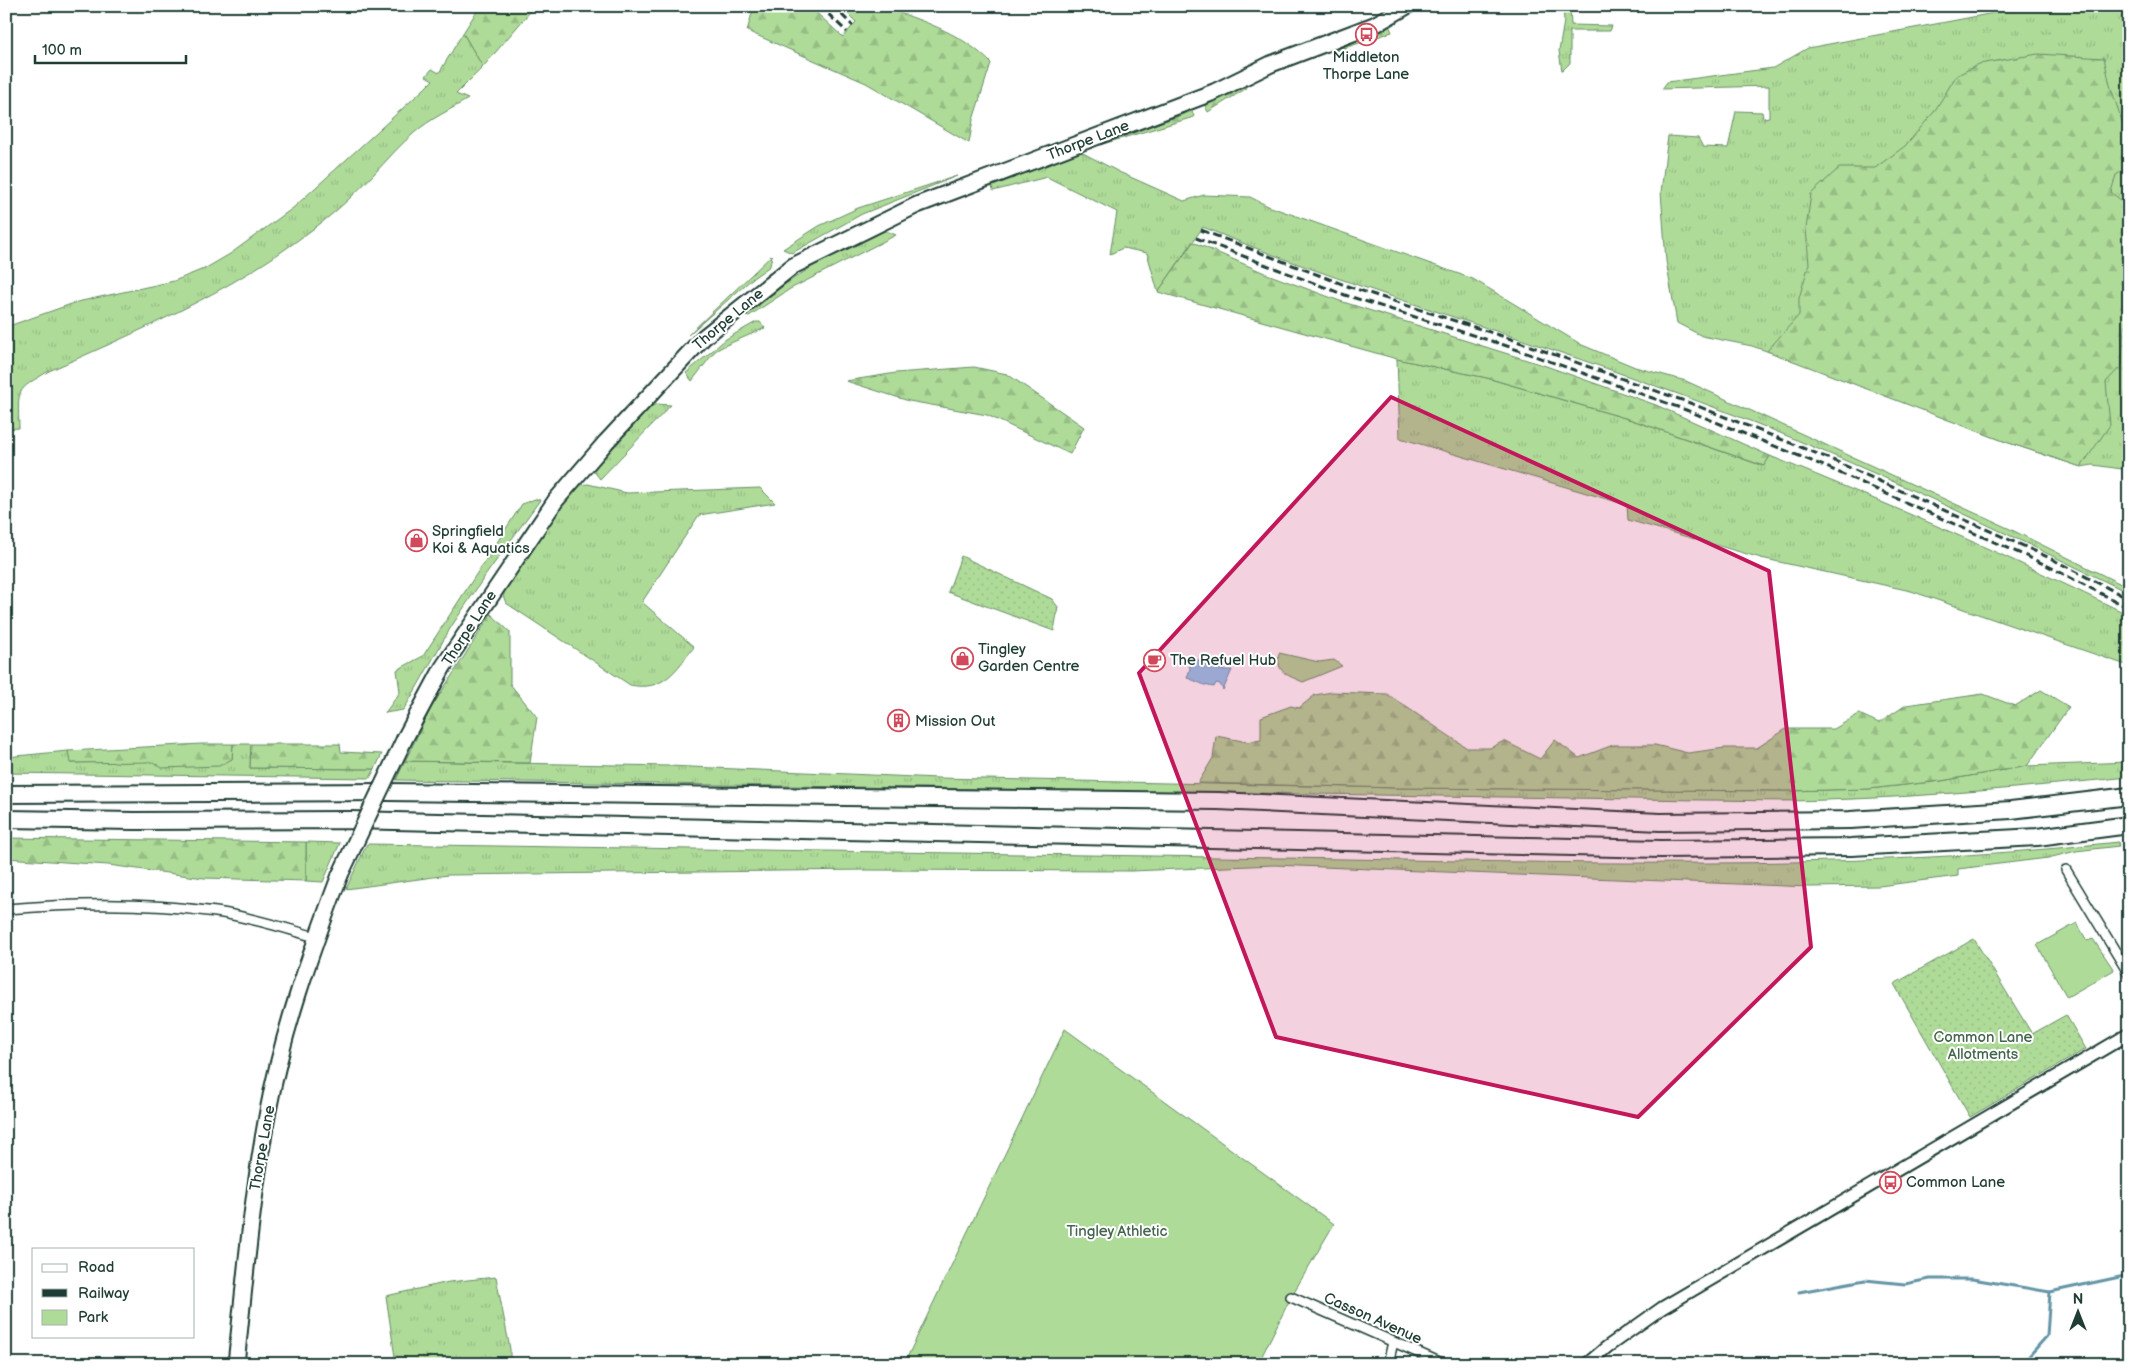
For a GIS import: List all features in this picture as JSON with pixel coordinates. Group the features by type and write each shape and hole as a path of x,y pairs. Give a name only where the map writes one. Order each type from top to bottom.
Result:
{"highway":[{"path":"6,794 387,792 1218,801 1660,822 1850,820 2011,810 2129,796"},
{"path":"6,819 134,821 350,820 1661,849 1850,847 2037,836 2129,825"}],"main road":[{"name":"Thorpe Lane","path":"236,1364 252,1209 268,1110 290,1018 316,937 340,875 404,738 443,667 556,500 704,337 793,266 917,205 1214,92 1271,64 1374,25 1407,6"}],"street":[{"path":"2066,870 2129,974"},
{"path":"6,909 75,904 170,906 218,912 316,937"},
{"path":"1587,1364 1615,1341 1662,1308 2129,1034"},
{"name":"Casson Avenue","path":"1291,1297 1444,1364"},
{"path":"1388,1364 1393,1342"}],"highlighted area":[{"path":"1391,397 1769,571 1811,947 1638,1117 1276,1037 1139,673"}],"green space":[{"path":"480,6 535,6 483,67 463,33"},
{"path":"754,6 809,6 843,37 856,22 840,6 889,6 891,10 918,19 957,37 991,63 973,120 969,143 866,83 747,31"},
{"path":"1563,6 1570,6 1571,25 1612,26 1610,31 1570,31 1570,63 1562,71 1559,51 1564,21"},
{"path":"2031,6 2129,6 2129,470 2093,465 2081,467 2006,442 1819,369 1752,346 1702,336 1677,323 1666,261 1661,192 1668,136 1698,138 1703,147 1728,148 1736,111 1762,112 1763,118 1769,117 1769,86 1662,89 1667,82 1773,68 1808,48"},
{"path":"1389,25 1392,32 1333,52"},
{"path":"463,33 483,67 456,94 468,99 420,128 343,204 279,254 184,309 49,371 24,387 18,405 19,428 6,429 6,327 77,302 174,281 206,268 230,254 293,208 424,89 433,80 426,76 432,69 439,73"},
{"path":"2038,54 2104,58 2110,85 2129,142 2129,167 2116,175 2111,192 2129,207 2129,307 2123,338 2122,365 2106,382 2110,425 2081,467 2006,442 1767,351 1799,315 1799,298 1809,264 1806,229 1811,194 1839,168 1875,168 1905,146 1934,112 1956,76 1979,64"},
{"path":"1245,85 1247,88 1208,112 1205,106"},
{"path":"1192,111 1194,117 1099,145"},
{"path":"1081,152 1119,172 1184,201 1204,195 1250,197 1268,206 1473,279 1582,345 1635,367 1686,381 2010,529 2129,588 2129,593 1931,499 1767,428 1579,359 1363,287 1203,227 1158,292 1147,253 1123,248 1110,254 1117,212 1047,177 993,191 992,186"},
{"path":"957,176 862,214 792,253 783,249 819,226 858,208"},
{"path":"884,230 896,235 790,289 749,316 745,315 745,313 777,289 810,268 861,240"},
{"path":"1193,242 1267,274 1340,301 1546,366 1656,405 1770,456 1764,466 1632,420 1487,378 1397,359 1158,292"},
{"path":"772,255 770,266 753,278 688,335"},
{"path":"756,322 760,322 765,328 715,351 692,381 686,373 726,339"},
{"path":"1397,359 1487,378 1632,420 1763,466 1770,456 1861,493 1996,552 2129,615 2129,666 1911,591 1761,558 1628,520 1627,505 1400,438"},
{"path":"974,367 1007,374 1084,427 1070,454 987,415 909,401 846,381 896,373"},
{"path":"656,404 671,405 600,479 593,470 650,407"},
{"path":"588,484 627,493 760,488 775,503 699,515 642,602 694,647 675,671 660,682 652,685 630,685 506,603 502,593 551,519 579,485"},
{"path":"535,499 540,500 451,627 403,710 385,713 400,692 397,670 423,656 522,504"},
{"path":"961,556 1052,599 1058,607 1054,631 948,592"},
{"path":"491,614 510,632 510,684 537,717 530,763 405,761 430,710"},
{"path":"1279,653 1319,662 1334,660 1342,666 1303,682 1288,675 1281,669"},
{"path":"2041,690 2069,707 2027,766 1941,781 1869,789 1786,791 1398,788 1198,783 1213,758 1216,736 1248,742 1261,740 1261,717 1291,706 1299,708 1315,695 1332,692 1387,694 1467,748 1490,748 1504,741 1540,759 1555,740 1579,758 1613,745 1655,745 1688,753 1725,748 1757,748 1786,729 1834,729 1859,714 1879,723 1906,705 1983,694 2015,706"},
{"path":"233,744 251,744 250,768 375,769 370,778 6,773 6,757 68,751 71,763 232,759"},
{"path":"233,744 232,759 219,766 162,768 153,762 70,763 68,751"},
{"path":"251,744 340,744 341,752 382,754 375,769 250,768"},
{"path":"405,761 669,766 938,778 1398,788 1786,791 1869,789 1941,781 2027,766 2129,762 2129,777 1902,797 1763,801 396,780"},
{"path":"6,838 306,842 306,881 204,878 108,865 6,858"},
{"path":"306,842 340,843 323,882 306,881"},
{"path":"2118,842 2119,846 2076,851 2048,858 1958,869 1958,876 1879,886 1810,887 1274,865 1132,871 865,870 448,875 346,889 367,844 1491,862 1700,863 1805,862 1909,858 2014,852"},
{"path":"2077,923 2087,941 2093,939 2114,970 2067,997 2037,945"},
{"name":"Common Lane Allotments","path":"1974,939 2032,1034 2066,1015 2086,1049 1970,1117 1894,984"},
{"name":"Tingley Athletic","path":"1065,1029 1334,1224 1291,1297 1258,1364 904,1364"},
{"path":"496,1277 510,1349 510,1364 396,1364 386,1296 449,1282"}],"water":[{"path":"1196,660 1218,665 1220,670 1232,670 1223,690 1220,684 1216,683 1214,687 1187,678 1190,669 1189,663"}],"waterway":[{"path":"1799,1292 1865,1280 1905,1284 1930,1279 1972,1279 2050,1292 2129,1275"},
{"path":"2022,1364 2047,1336 2050,1292"}],"railway":[{"path":"820,6 847,32"},
{"path":"833,6 853,26"},
{"path":"1201,230 1350,287 1508,338 1690,403 1828,458 2050,558 2129,599"},
{"path":"1196,238 1345,295 1504,345 1686,410 1824,466 2046,565 2129,608"}],"place":[{"name":"Middleton Thorpe Lane","path":"1366,34"},
{"name":"Springfield Koi & Aquatics","path":"416,540"},
{"name":"Tingley Garden Centre","path":"962,658"},
{"name":"The Refuel Hub","path":"1154,660"},
{"name":"Mission Out","path":"899,721"},
{"name":"Common Lane","path":"1890,1182"}]}
